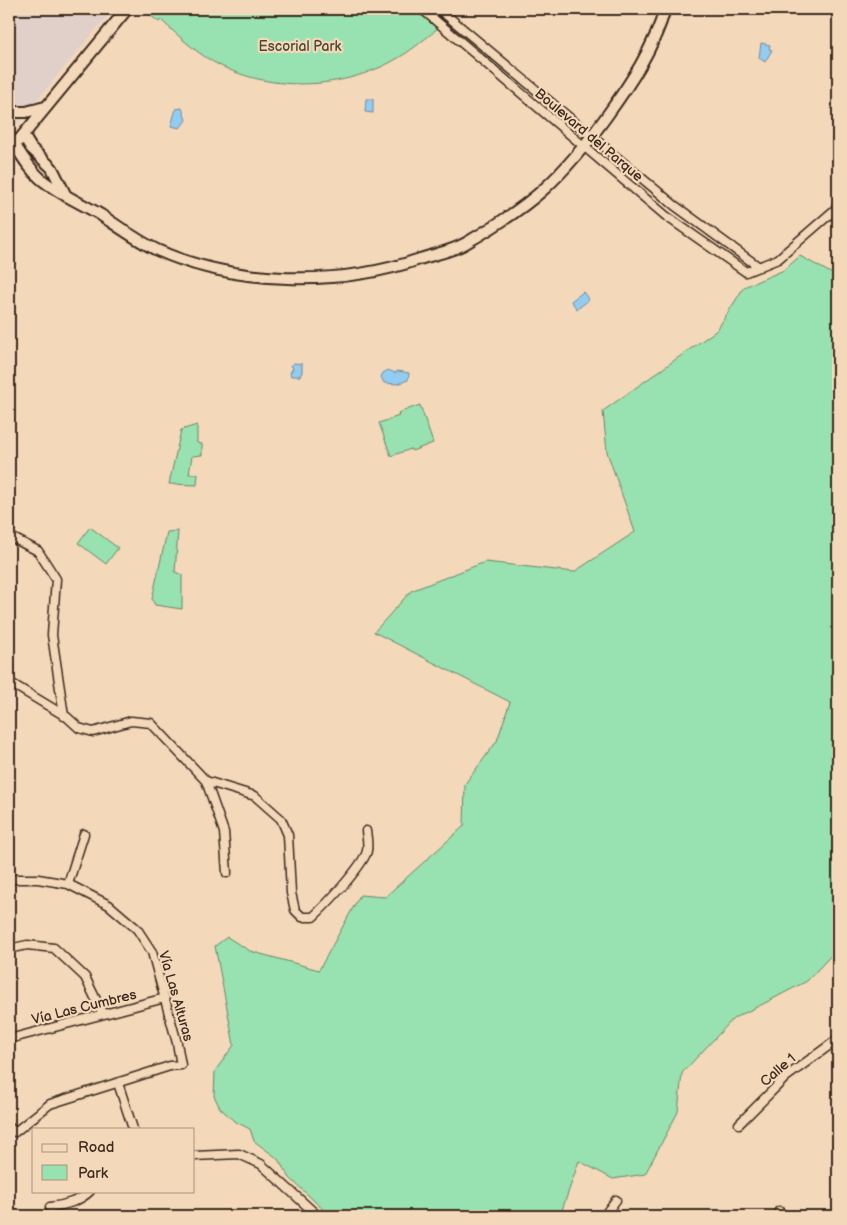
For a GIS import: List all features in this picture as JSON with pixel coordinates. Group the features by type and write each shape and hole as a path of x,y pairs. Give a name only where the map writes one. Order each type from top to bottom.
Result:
{"street":[{"path":"12,149 127,9"},
{"name":"Boulevard del Parque","path":"422,9 666,216 746,272 759,267"},
{"name":"Boulevard del Parque","path":"439,9 674,205 759,267"},
{"path":"9,136 12,149 41,179 66,196 81,203 157,249 197,263 229,272 263,276 311,278 352,275 391,269 464,244 545,188 591,137 622,95 652,44 665,9"},
{"path":"9,112 26,112 46,107"},
{"path":"23,136 31,148 52,168 66,196"},
{"path":"759,267 778,259 838,207"},
{"path":"9,536 38,551 56,578 52,635 64,716"},
{"path":"9,682 64,716 79,728 93,732 131,720 151,723 206,781 224,832 228,873"},
{"path":"206,781 255,796 282,819 288,835 291,894 295,910 302,917 313,917 354,871 367,852 366,831"},
{"path":"9,824 9,830"},
{"path":"68,884 84,834"},
{"name":"Vía Las Alturas","path":"9,879 38,879 68,884 110,905 136,929 152,952 177,1043 181,1065 170,1066 118,1083"},
{"path":"9,949 27,945 54,948 85,976 103,1014"},
{"name":"Vía Las Cumbres","path":"9,1039 165,998"},
{"name":"Calle 1","path":"738,1124 786,1077 838,1040"},
{"path":"9,1127 15,1132 50,1104 118,1083 133,1128"},
{"path":"195,1156 239,1154 261,1164 318,1216"},
{"path":"50,1206 62,1206 89,1192"},
{"path":"604,1216 616,1200"}],"shaded area":[{"path":"9,9 113,9 9,134"}],"green space":[{"name":"Escorial Park","path":"151,9 452,9 430,35 400,57 376,69 351,78 298,84 272,82 246,76 213,62 182,39 161,20 159,22 147,13"},
{"path":"800,256 838,277 838,948 807,981 734,1018 682,1073 678,1112 645,1174 613,1179 579,1161 560,1216 330,1216 290,1178 277,1158 254,1141 250,1129 234,1121 220,1108 214,1096 215,1071 234,1045 215,946 227,937 250,951 319,970 360,895 385,897 464,826 465,784 497,741 510,702 374,632 411,591 485,562 574,572 635,532 607,452 603,411 717,330 744,287 784,270"},
{"path":"420,405 433,443 391,456 379,423 399,416 398,413"},
{"path":"197,425 197,443 202,444 202,455 192,456 189,474 198,474 197,485 169,484 181,430"},
{"path":"90,527 118,548 106,564 78,543"},
{"path":"178,531 175,572 182,575 182,609 155,605 152,599 167,532"}],"water":[{"path":"761,43 770,45 769,49 772,50 765,62 759,58"},
{"path":"366,99 373,99 373,113 365,112"},
{"path":"182,108 186,120 180,128 171,126 176,109"},
{"path":"583,292 589,300 577,309 571,301"},
{"path":"294,363 302,364 300,376 291,376 290,373 293,368 291,366"},
{"path":"388,370 395,373 398,371 409,373 408,380 397,384 384,383 381,377"}]}
